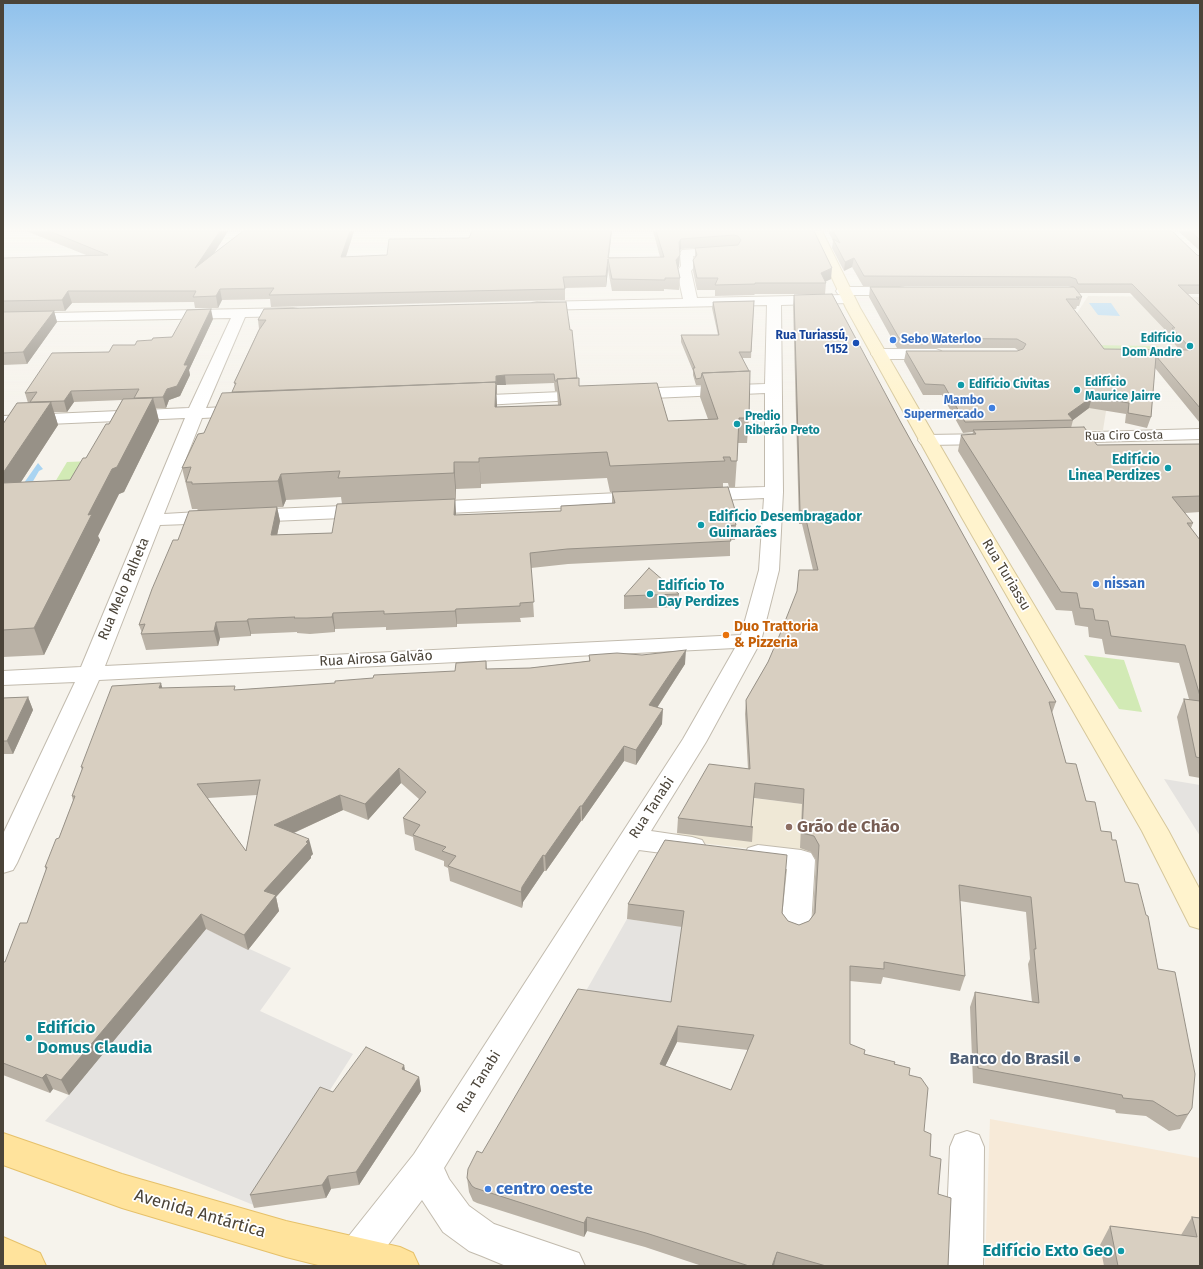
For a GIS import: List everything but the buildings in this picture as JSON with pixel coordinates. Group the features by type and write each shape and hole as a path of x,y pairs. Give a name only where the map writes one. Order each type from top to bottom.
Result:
{"main road":[{"name":"Avenida Antártica","path":"3,1149 130,1193 286,1239 400,1266"},
{"path":"3,1256 27,1266"}],"street":[{"path":"689,290 692,303"},
{"name":"Rua Turiassu","path":"843,290 928,440 1155,830 1200,918"},
{"path":"526,306 774,301 912,291"},
{"name":"Rua Tanabi","path":"357,1256 426,1166 694,742 750,641 770,570 774,492 774,301"},
{"path":"3,318 306,311"},
{"name":"Rua Melo Palheta","path":"3,863 90,674 196,413 240,313"},
{"path":"879,354 952,354"},
{"path":"448,402 773,388"},
{"path":"3,421 258,410"},
{"name":"Rua Ciro Costa","path":"1042,438 1200,434"},
{"path":"928,440 1003,439"},
{"path":"684,496 774,492"},
{"path":"406,509 661,497"},
{"path":"152,520 383,510"},
{"name":"Rua Airosa Galvão","path":"3,678 750,641"},
{"path":"632,839 801,860 796,927"},
{"path":"964,1266 967,1147"},
{"path":"426,1166 435,1190 456,1219 482,1238 518,1252 566,1266"}],"shaded area":[{"path":"1088,296 1200,297 1200,359 1162,360 1106,411 1103,430 1059,431 1066,330"},
{"path":"1164,779 1200,785 1200,836"},
{"name":"Grão de Chão","path":"700,792 898,815 897,865 673,840"},
{"path":"627,919 847,949 847,1041 578,1005"},
{"path":"206,929 291,968 260,1011 353,1054 256,1206 45,1121 69,1095"},
{"path":"990,1119 1200,1158 1200,1266 985,1266"}],"green space":[{"path":"1086,345 1158,346 1168,358 1094,357"},
{"path":"93,461 80,486 52,487 67,462"},
{"path":"1084,655 1124,660 1142,712 1119,709"}],"water":[{"path":"1089,303 1111,303 1120,316 1098,315"},
{"path":"38,463 43,469 39,471 32,483 19,490"}],"place":[{"name":"Sebo Waterloo","path":"893,340"},
{"name":"Rua Turiassú, 1152","path":"856,343"},
{"name":"Edifício Dom Andre","path":"1190,346"},
{"name":"Edifício Civitas","path":"961,385"},
{"name":"Edifício Maurice Jairre","path":"1077,390"},
{"name":"Mambo Supermercado","path":"992,408"},
{"name":"Predio Riberão Preto","path":"737,424"},
{"name":"Edifício Linea Perdizes","path":"1168,468"},
{"name":"Edifício Desembragador Guimarães","path":"701,525"},
{"name":"nissan","path":"1096,584"},
{"name":"Edifício To Day Perdizes","path":"650,594"},
{"name":"Duo Trattoria & Pizzeria","path":"726,635"},
{"name":"Grão de Chão","path":"789,827"},
{"name":"Edifício Domus Claudia","path":"29,1038"},
{"name":"Banco do Brasil","path":"1077,1059"},
{"name":"centro oeste","path":"488,1189"},
{"name":"Edifício Exto Geo","path":"1121,1251"}]}
